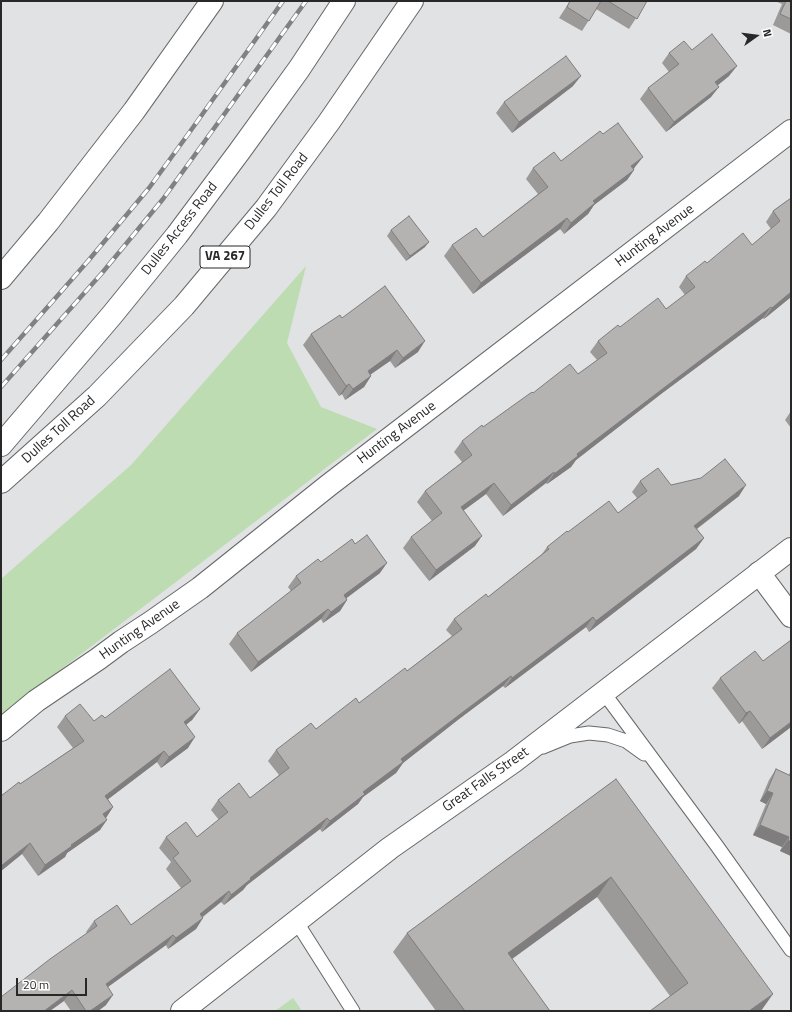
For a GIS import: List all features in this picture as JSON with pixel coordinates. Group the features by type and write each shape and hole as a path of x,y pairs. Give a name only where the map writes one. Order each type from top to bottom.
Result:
{"main road":[{"path":"1,278 48,222 134,111 212,1"},
{"name":"Dulles Access Road","path":"1,445 112,315 177,235 240,152 295,75 344,1"},
{"name":"Dulles Toll Road","path":"1,482 97,396 184,306 266,208 329,122 412,1"},
{"name":"Hunting Avenue","path":"1,730 36,701 121,642 150,624 200,588 329,485 791,132"},
{"name":"Great Falls Street","path":"182,1011 390,848 513,762 791,549"},
{"path":"760,573 791,616"}],"lane":[{"path":"604,693 718,846 791,950"},
{"path":"513,762 547,745 570,736 589,733 608,735 626,741 656,764"},
{"path":"296,921 352,1011"}],"green space":[{"path":"306,266 287,343 321,407 377,429 1,715 1,579 131,465"},
{"path":"293,998 302,1011 275,1011"}],"building":[{"path":"570,1 601,1 589,21 567,7"},
{"path":"608,1 647,1 637,19"},
{"path":"786,1 791,1 791,19 780,14"},
{"path":"712,34 737,66 715,82 719,87 674,122 648,88 679,64 669,53 684,41 692,50"},
{"path":"566,56 581,76 519,122 504,102"},
{"path":"618,123 643,157 631,166 634,170 593,201 595,203 571,223 567,218 481,283 452,245 476,228 483,237 548,187 533,168 554,152 561,161 600,131 603,134"},
{"path":"791,198 791,292 772,308 771,307 577,454 578,456 554,474 554,472 511,505 494,483 461,507 482,536 436,570 411,537 442,513 425,491 472,455 462,441 482,425 483,427 532,392 533,393 570,364 578,374 607,353 598,341 618,325 620,327 658,298 666,309 695,287 686,276 705,261 707,263 743,233 752,245 780,221 773,211"},
{"path":"409,216 429,242 410,256 391,230"},
{"path":"385,286 425,341 403,358 397,350 368,371 371,376 353,389 349,384 346,386 311,334 340,315 342,318"},
{"path":"725,459 746,485 694,526 704,538 596,621 593,617 512,678 511,676 401,759 403,762 363,792 365,794 330,821 327,818 250,878 251,879 231,895 229,891 200,914 203,918 176,938 173,935 106,984 113,995 90,1011 86,1011 72,990 44,1011 1,1011 1,997 50,959 97,926 94,921 117,905 131,925 191,881 173,858 179,853 166,837 186,822 197,837 228,812 218,800 239,783 250,798 289,768 276,750 311,723 316,729 356,698 359,703 405,668 407,671 462,629 454,619 486,594 488,597 549,549 547,547 567,531 568,532 609,501 618,513 647,491 640,481 658,468 671,485 701,478"},
{"path":"367,535 387,563 344,595 347,600 331,612 328,609 258,662 237,633 301,583 296,576 318,559 321,562 352,539 355,544"},
{"path":"791,640 791,722 770,738 750,711 746,713 720,678 755,651 763,661"},
{"path":"170,669 200,709 184,722 195,737 169,757 164,751 105,796 113,807 103,814 107,820 45,865 30,843 1,866 1,796 19,782 20,784 84,741 65,716 80,704 94,721 102,715 105,718"},
{"path":"776,769 791,776 791,842 788,840 789,837 760,825 773,793 767,791"},
{"path":"616,779 773,994 749,1011 650,1011 688,983 611,877 508,953 550,1011 465,1011 407,933"}],"railway":[{"path":"1,360 88,261 149,188 283,1"},
{"path":"1,387 102,273 163,199 306,1"}]}
